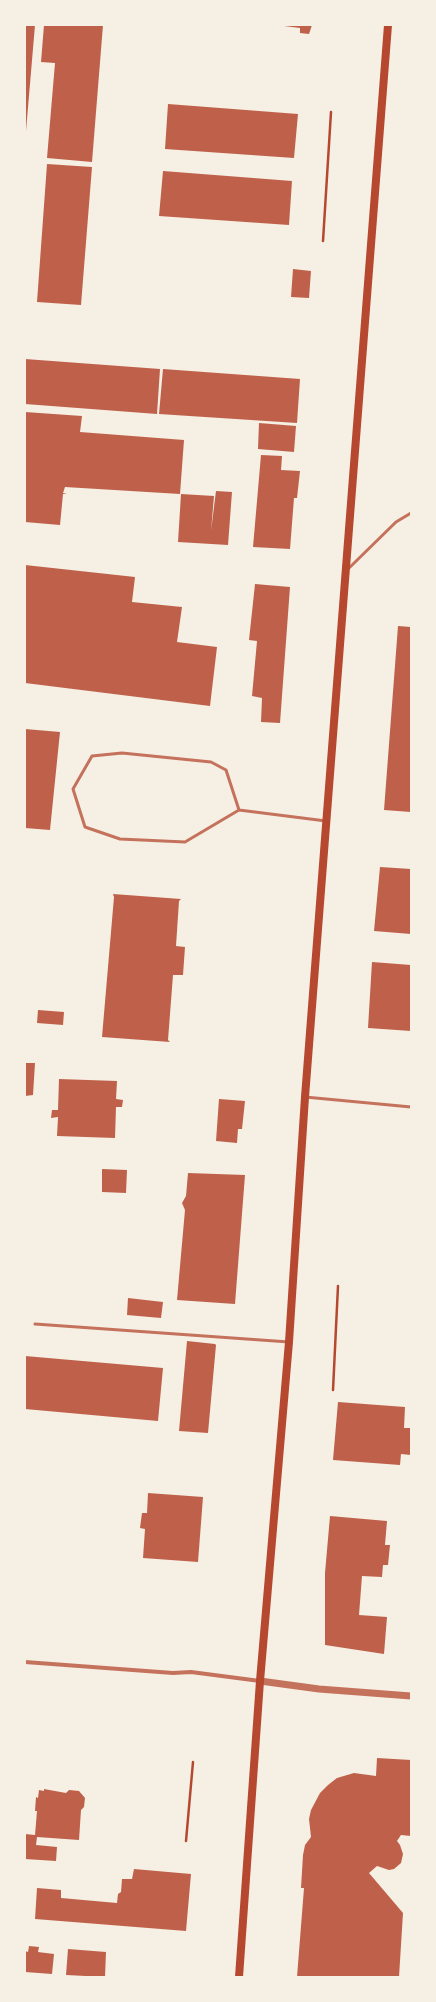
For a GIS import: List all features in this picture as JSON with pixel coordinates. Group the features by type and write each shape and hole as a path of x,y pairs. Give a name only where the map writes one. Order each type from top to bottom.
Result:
{"main road":[{"path":"239,1977 260,1682 288,1342 305,1097 388,25"}],"street":[{"path":"25,1662 173,1673 192,1672 319,1689 411,1696"}],"lane":[{"path":"345,571 396,522 411,513"},
{"path":"240,810 226,770 211,762 122,753 92,756 73,789 85,827 120,840 185,842 240,810 326,821"},
{"path":"305,1097 411,1107"},
{"path":"34,1324 288,1342"}],"path":[{"path":"323,241 331,112"},
{"path":"333,1390 338,1286"},
{"path":"186,1841 193,1762"}],"building":[{"path":"25,25 35,25 26,131 25,131"},
{"path":"44,25 103,25 92,162 47,158 55,63 41,62"},
{"path":"276,25 312,25 309,34 300,33 300,28"},
{"path":"168,104 298,114 294,158 165,149"},
{"path":"47,164 92,167 81,305 37,302"},
{"path":"163,171 292,181 289,225 159,216"},
{"path":"293,269 311,271 309,298 291,297"},
{"path":"25,359 160,369 157,414 25,404"},
{"path":"163,369 300,379 297,423 159,414"},
{"path":"25,412 82,416 80,432 184,440 180,494 65,487 63,493 67,494 63,494 60,525 25,522"},
{"path":"259,423 296,426 294,452 258,449"},
{"path":"261,455 282,456 281,470 300,471 297,498 294,498 290,549 253,547"},
{"path":"216,491 232,492 228,545 178,542 181,494 214,496 211,531"},
{"path":"25,565 135,577 132,602 182,607 177,642 217,647 210,706 25,683"},
{"path":"255,584 290,587 280,723 261,722 262,698 252,696 257,641 249,640"},
{"path":"398,626 411,627 411,812 384,810"},
{"path":"25,729 60,732 50,830 25,828"},
{"path":"380,867 411,869 411,934 374,931"},
{"path":"113,894 181,899 179,901 176,946 185,947 183,975 173,975 168,1040 170,1042 102,1037 114,897"},
{"path":"372,962 411,965 411,1031 368,1028"},
{"path":"38,1010 64,1012 63,1025 37,1023"},
{"path":"25,1063 35,1063 33,1095 25,1096"},
{"path":"59,1079 117,1081 116,1099 123,1100 122,1107 116,1107 115,1138 57,1136 58,1117 51,1118 52,1110 58,1110"},
{"path":"219,1099 245,1101 242,1129 238,1129 237,1143 216,1141"},
{"path":"102,1169 127,1170 126,1193 102,1192"},
{"path":"188,1173 245,1175 235,1304 177,1300 185,1210 182,1203 186,1196"},
{"path":"128,1298 163,1302 161,1318 127,1315"},
{"path":"187,1341 216,1345 208,1433 179,1431"},
{"path":"25,1356 163,1368 158,1421 25,1409"},
{"path":"338,1402 405,1407 404,1428 411,1428 411,1455 401,1454 400,1465 333,1460"},
{"path":"148,1493 203,1497 198,1562 143,1558 145,1529 140,1528 142,1513 147,1513"},
{"path":"330,1516 387,1521 385,1545 390,1545 388,1565 383,1565 382,1577 362,1576 359,1615 387,1617 384,1654 325,1645 325,1573"},
{"path":"377,1758 411,1760 411,1836 401,1835 397,1841 403,1854 401,1863 394,1869 389,1870 377,1866 369,1873 403,1913 399,1977 297,1977 304,1888 301,1888 303,1855 305,1845 311,1837 309,1819 311,1810 320,1793 337,1778 354,1773 376,1776"},
{"path":"44,1789 66,1793 69,1790 79,1791 85,1798 84,1807 81,1810 79,1840 37,1837 36,1845 57,1847 56,1861 25,1859 25,1834 35,1835 37,1811 35,1811 36,1797 38,1798 39,1790 44,1791"},
{"path":"134,1869 191,1874 186,1931 35,1919 37,1888 61,1890 61,1898 117,1903 118,1894 121,1892 122,1879 132,1879"},
{"path":"29,1946 39,1947 38,1952 54,1954 52,1974 25,1972 25,1951 28,1952"},
{"path":"68,1949 106,1952 105,1977 66,1975"}]}
